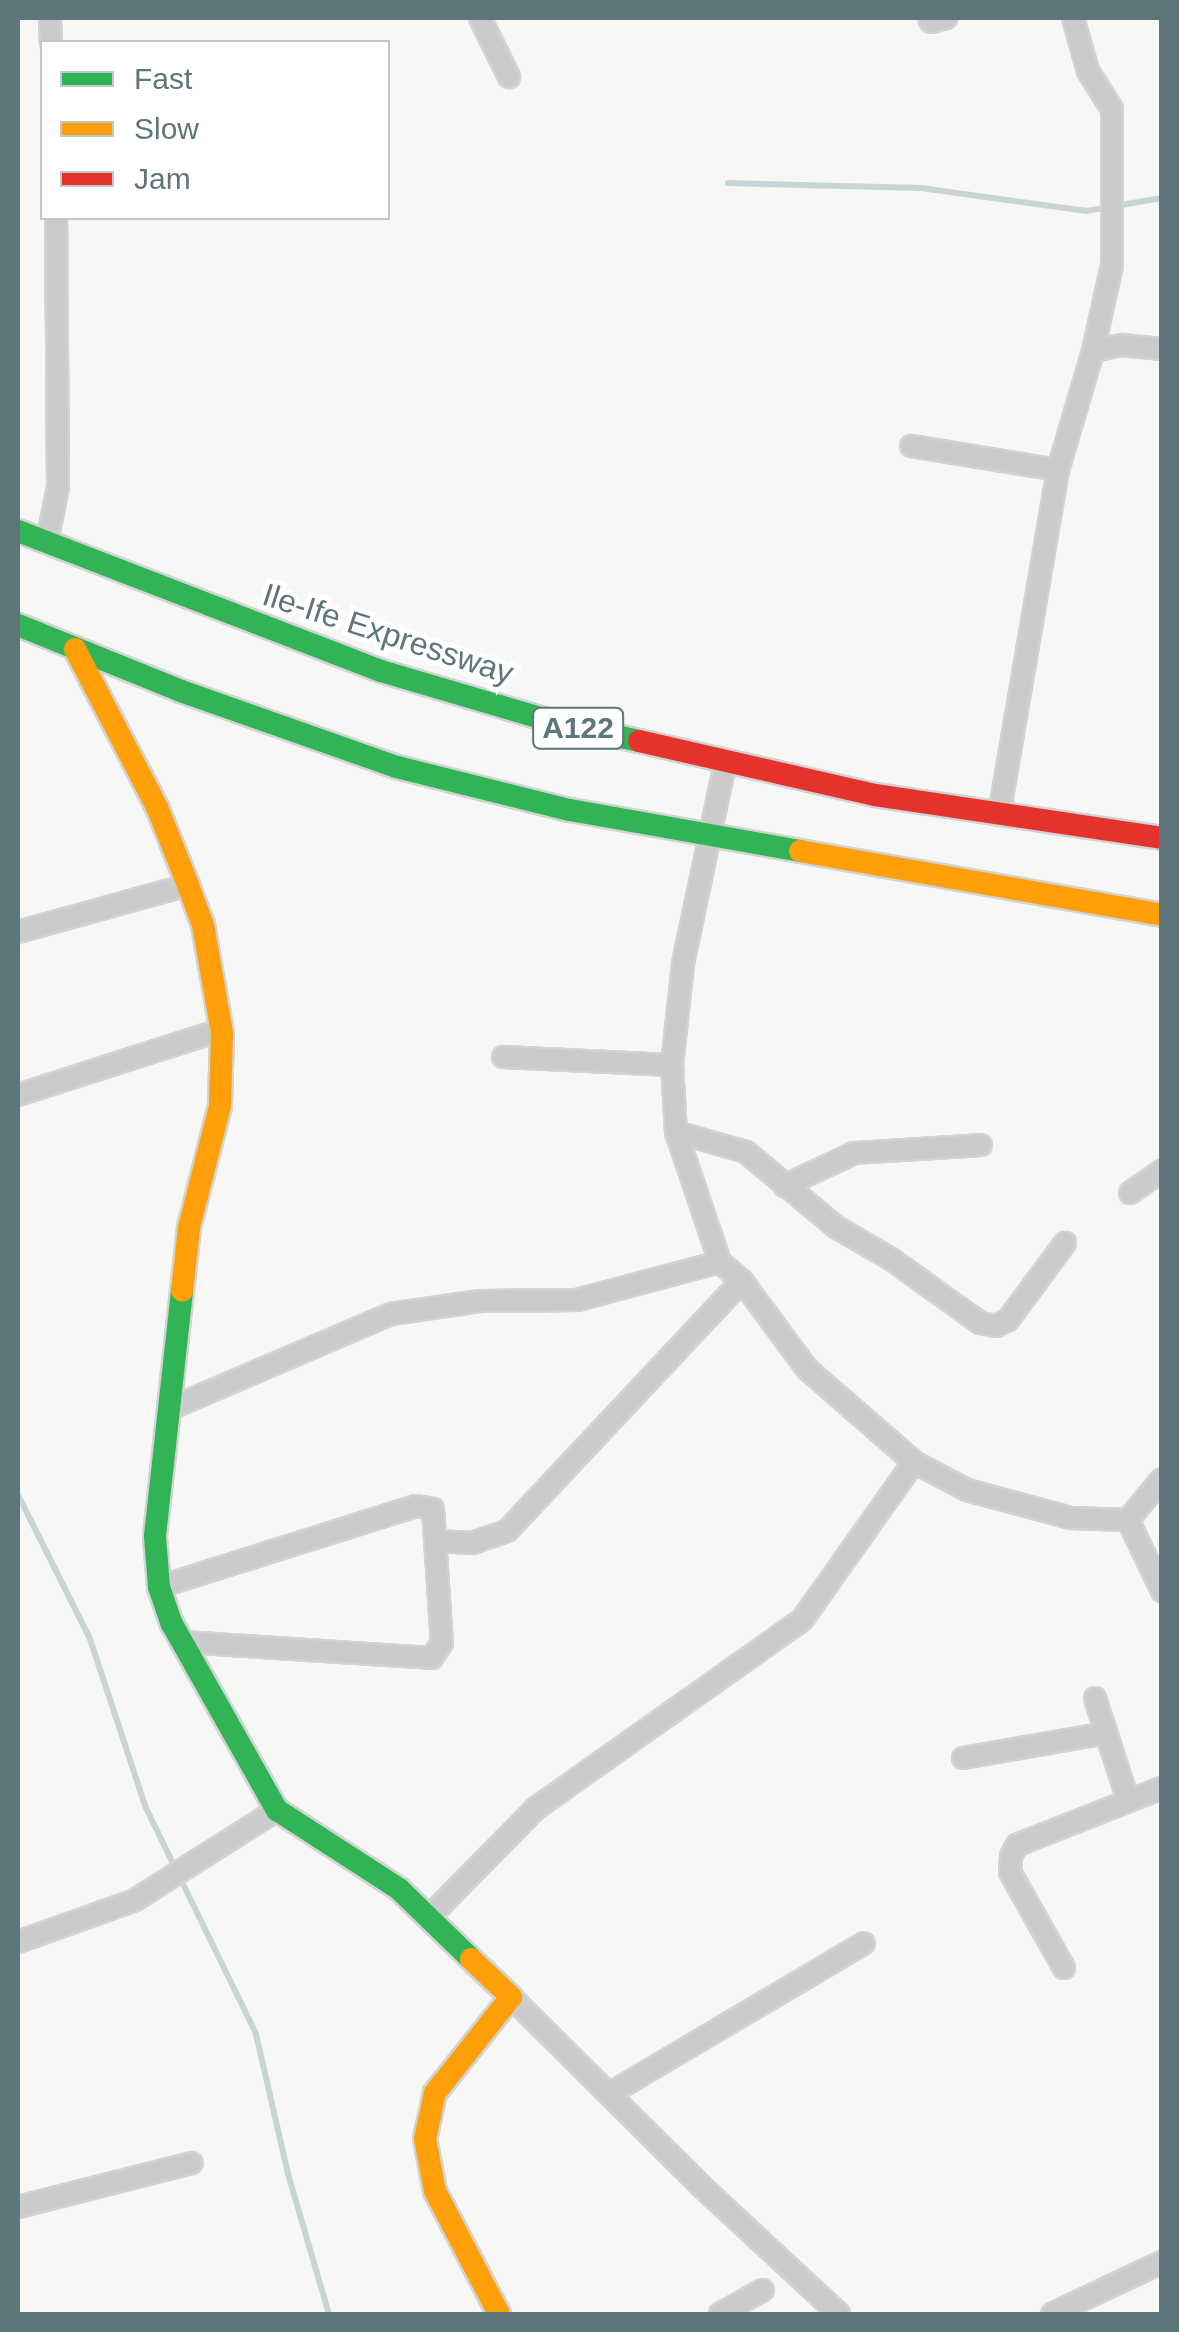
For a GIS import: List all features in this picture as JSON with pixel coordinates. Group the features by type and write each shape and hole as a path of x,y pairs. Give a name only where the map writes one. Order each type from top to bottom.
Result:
{"main road":[{"name":"Ile-Ife Expressway","path":"18,531 381,671 558,723 725,764 999,815 1162,838"},
{"name":"A122","path":"18,625 294,733 397,766 570,810 1162,915"},
{"path":"75,649 157,807 204,925 220,1030 220,1106 189,1228 155,1537 158,1586 182,1642 277,1810 400,1889 511,1997 435,2092 425,2139 435,2191 480,2270 499,2314"}],"street":[{"path":"480,18 509,78"},
{"path":"930,18 931,22 946,18"},
{"path":"999,815 1058,470 1093,351 1112,265 1112,109 1088,71 1073,18"},
{"path":"47,542 58,487 56,220"},
{"path":"1093,351 1122,345 1162,349"},
{"path":"912,446 1058,470"},
{"path":"725,764 683,964 672,1065 676,1132 720,1262 742,1281 807,1370 914,1462 967,1490 1071,1518 1128,1520"},
{"path":"18,932 188,884"},
{"path":"18,1095 220,1030"},
{"path":"503,1058 672,1065"},
{"path":"676,1132 746,1152 836,1227 891,1258 980,1322 996,1326 1008,1320 1066,1244"},
{"path":"784,1186 869,1150 981,1145"},
{"path":"1130,1193 1162,1171"},
{"path":"169,1409 391,1314 480,1300 577,1300 720,1262"},
{"path":"435,1542 472,1544 508,1530 742,1281"},
{"path":"431,1915 534,1809 802,1620 914,1462"},
{"path":"1128,1520 1162,1479"},
{"path":"158,1586 416,1506 434,1509 440,1654 432,1658 182,1642"},
{"path":"1128,1520 1162,1591"},
{"path":"1095,1698 1128,1800"},
{"path":"963,1758 1106,1733"},
{"path":"1064,1968 1010,1872 1011,1856 1017,1845 1162,1788"},
{"path":"18,1942 135,1900 277,1810"},
{"path":"609,2094 864,1943"},
{"path":"511,1997 839,2314"},
{"path":"18,2208 192,2163"},
{"path":"1052,2314 1162,2262"},
{"path":"720,2314 764,2290"}],"waterway":[{"path":"728,183 921,188 1086,211 1162,198"},
{"path":"18,1495 90,1639 146,1808 256,2034 288,2174 329,2314"}],"traffic: fast":[{"path":"18,531 381,671 558,723 639,741"},
{"path":"18,625 181,691 397,767 570,810 800,851"},
{"path":"182,1291 155,1537 159,1587 172,1624 277,1810 399,1889 471,1959"}],"traffic: slow":[{"path":"75,649 157,807 188,885 203,925 222,1033 220,1106 189,1228 182,1291"},
{"path":"800,851 1162,915"},
{"path":"471,1959 511,1997 435,2093 425,2139 435,2191 499,2314"}],"traffic: jam":[{"path":"639,741 875,795 1162,838"}]}
